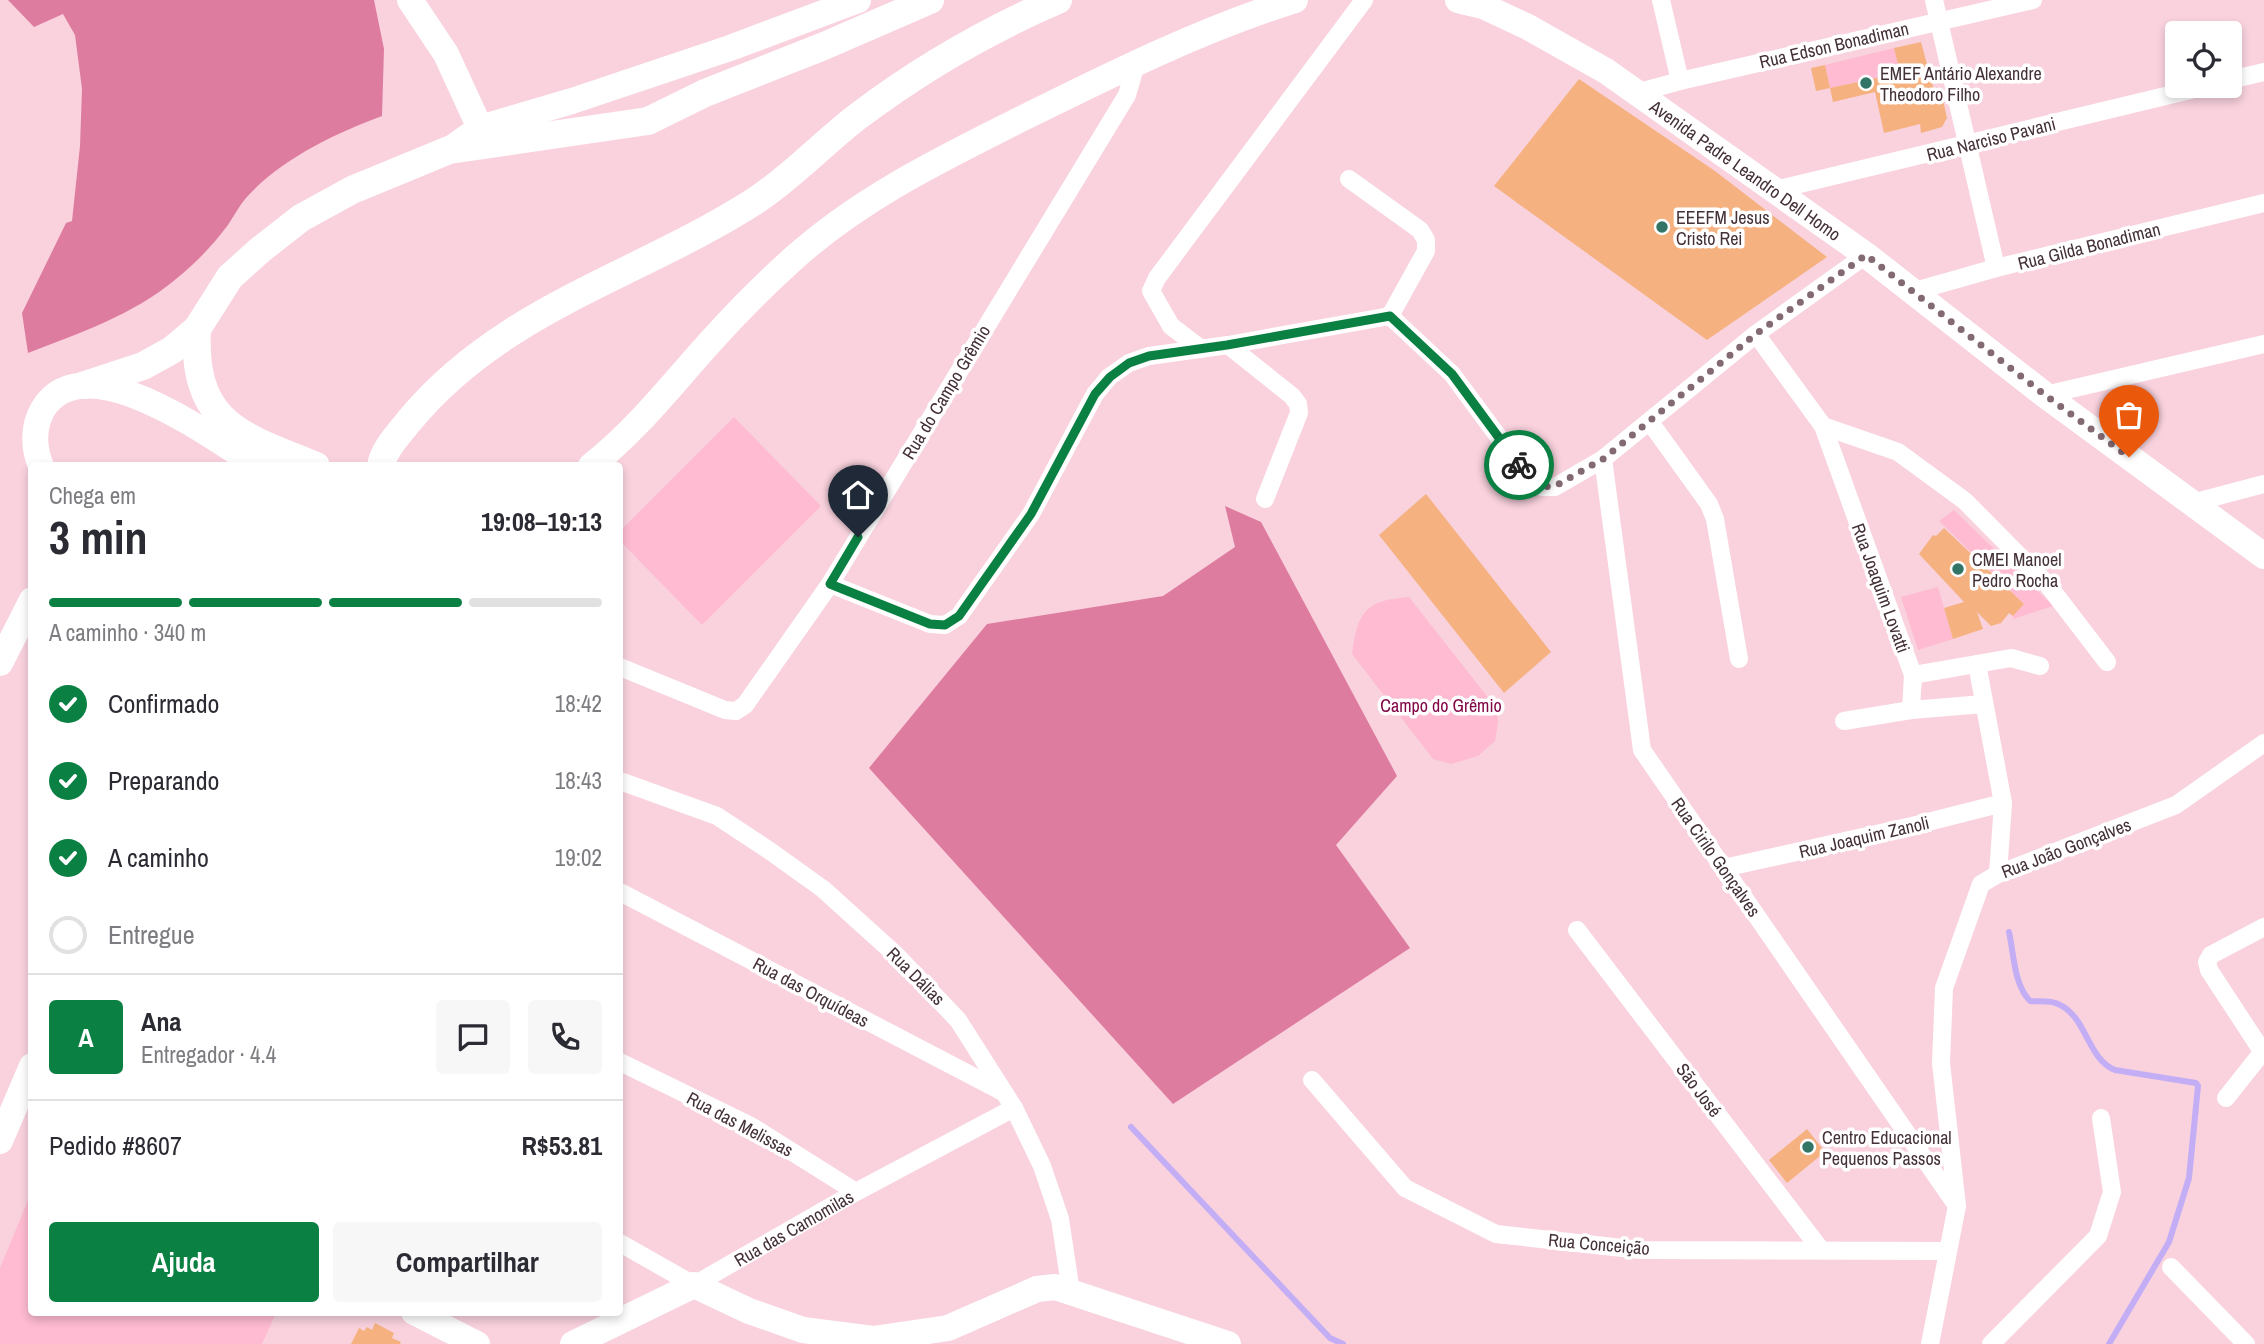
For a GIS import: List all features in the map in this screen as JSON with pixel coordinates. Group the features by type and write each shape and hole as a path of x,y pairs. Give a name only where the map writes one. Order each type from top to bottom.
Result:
{"main road":[{"path":"85,385 158,359 173,350 197,328 230,277 301,218 352,190 449,150 648,121 705,93 930,0"},
{"path":"377,462 435,393 499,340 550,308 739,211 779,183 821,146 895,90 1014,19 1058,0"},
{"path":"197,328 196,347 201,379 220,416 250,439 306,462"}],"street":[{"path":"410,0 446,54 480,128"},
{"path":"449,150 480,128 572,101 755,39 858,0"},
{"path":"596,462 634,428 738,312 824,232 865,202 916,172 1137,61 1255,12 1295,0"},
{"path":"1201,349 1171,327 1150,291 1364,0"},
{"path":"1661,0 1681,80"},
{"path":"1934,0 1996,268"},
{"name":"Rua Edson Bonadiman","path":"1636,93 1681,80 2033,0"},
{"name":"Avenida Padre Leandro Dell Homo","path":"1470,3 1528,27 1606,71 1915,291 2045,395 2264,556"},
{"name":"Rua do Campo Grêmio","path":"623,668 725,710 736,711 745,705 830,584 1127,95 1137,61"},
{"path":"2242,77 2264,72"},
{"name":"Rua Narciso Pavani","path":"1775,190 2165,96"},
{"path":"1349,179 1420,230 1426,240 1426,251 1390,316"},
{"name":"Rua Gilda Bonadiman","path":"1915,291 1996,268 2264,203"},
{"path":"1390,316 1452,374 1531,481 1542,487 1555,486 1603,459 1756,334 1866,255"},
{"path":"830,584 930,624 945,625 959,616 1031,514 1095,394 1110,377 1129,363 1149,356 1390,316"},
{"name":"Rua Joaquim Lovatti","path":"1756,334 1823,426 1913,675 2011,658 2040,666"},
{"path":"2045,395 2264,344"},
{"path":"1227,345 1292,396 1298,404 1299,412 1265,499"},
{"path":"39,462 35,440 36,428 44,407 68,388 85,385 120,389 145,399 251,462"},
{"path":"1650,422 1709,504 1715,519 1739,659"},
{"path":"1823,426 1898,452 1965,501 2048,585 2108,662"},
{"name":"Rua Cirilo Gonçalves","path":"1603,459 1642,750 1957,1206"},
{"path":"2192,503 2264,484"},
{"path":"4,645 28,606"},
{"path":"1976,664 2003,803 1998,874"},
{"path":"1911,710 1913,675"},
{"path":"1844,721 1911,710 1984,705"},
{"name":"Rua João Gonçalves","path":"1930,1344 1946,1251 1957,1206 1941,1063 1944,988 1981,884 1998,874 2176,805 2264,743"},
{"name":"Rua Dálias","path":"623,781 717,816 823,888 896,955 958,1020 1014,1108 1042,1166 1060,1219 1071,1292"},
{"name":"Rua Joaquim Zanoli","path":"1724,868 1912,827 2003,803"},
{"name":"Rua das Orquídeas","path":"623,894 1003,1092"},
{"path":"2226,1098 2263,1051 2209,970 2207,962 2211,955 2264,927"},
{"name":"São José","path":"1577,930 1821,1250"},
{"name":"Rua das Melissas","path":"623,1063 751,1126 856,1192"},
{"name":"Rua Conceição","path":"1312,1080 1405,1188 1496,1234 1641,1250 1946,1251"},
{"path":"0,1142 24,1110 28,1088"},
{"name":"Rua das Camomilas","path":"573,1344 695,1285 856,1192 1014,1108"},
{"path":"1991,1344 2098,1236 2112,1192 2101,1118"},
{"path":"623,1245 695,1285 749,1311 803,1330 873,1339 948,1328"},
{"path":"2171,1267 2246,1344"},
{"path":"923,1344 948,1328 1037,1289 1055,1287 1228,1344"},
{"path":"422,1316 477,1344"}],"green space":[{"path":"1894,48 1900,73 1830,88 1825,65"},
{"path":"734,417 821,506 702,625 623,544 623,528"},
{"path":"1954,510 2053,606 2013,619 2024,604 1939,521"},
{"path":"1938,587 1953,639 1918,650 1901,597"},
{"name":"Campo do Grêmio","path":"1409,597 1497,709 1495,741 1478,756 1451,764 1433,759 1352,654 1357,628 1366,611 1382,601"},
{"path":"28,1200 28,1316 275,1316 262,1344 0,1344 0,1268"}],"shaded area":[{"path":"8,0 374,0 384,49 382,116 309,149 275,171 246,198 204,253 159,292 105,322 28,353 22,313 66,223 72,221 80,146 82,89 75,35 63,14 34,27"},
{"path":"1225,506 1261,522 1397,776 1336,845 1410,948 1173,1104 869,768 987,624 1163,596 1235,547"}],"building":[{"path":"1921,42 1937,101 1943,100 1947,118 1942,127 1921,133 1920,124 1884,133 1875,92 1833,102 1830,88 1900,73 1894,48"},
{"path":"1825,65 1830,88 1816,91 1811,68"},
{"path":"1579,79 1715,171 1827,257 1707,340 1494,186"},
{"path":"1426,494 1551,652 1504,693 1379,535"},
{"path":"1944,528 2024,604 2013,616 2009,613 2001,623 1991,626 1977,612 1983,629 1953,639 1944,608 1964,602 1919,554 1933,535 1936,536"},
{"name":"Centro Educacional Pequenos Passos","path":"1807,1129 1825,1152 1787,1183 1769,1160"},
{"path":"375,1323 394,1333 392,1338 401,1342 400,1344 351,1344 359,1328 364,1331 367,1327 372,1330"}],"waterway":[{"path":"2009,932 2015,969 2021,987 2030,1001 2055,1003 2068,1010 2098,1057 2106,1064 2115,1070 2196,1083 2198,1086 2189,1178 2169,1242 2109,1344"},
{"path":"1131,1127 1330,1338 1343,1344"}],"way so far":[{"path":"1519,465 1531,481 1542,487 1555,486 1603,459 1756,334 1866,255 2129,457"}],"place":[{"name":"EMEF Antário Alexandre Theodoro Filho","path":"1866,83"},
{"name":"EEEFM Jesus Cristo Rei","path":"1662,227"},
{"name":"CMEI Manoel Pedro Rocha","path":"1958,569"},
{"name":"Centro Educacional Pequenos Passos","path":"1808,1147"}],"route":[{"path":"858,537 830,584 930,624 945,625 959,616 1031,514 1095,394 1110,377 1129,363 1149,356 1390,316 1452,374 1519,465"}]}
